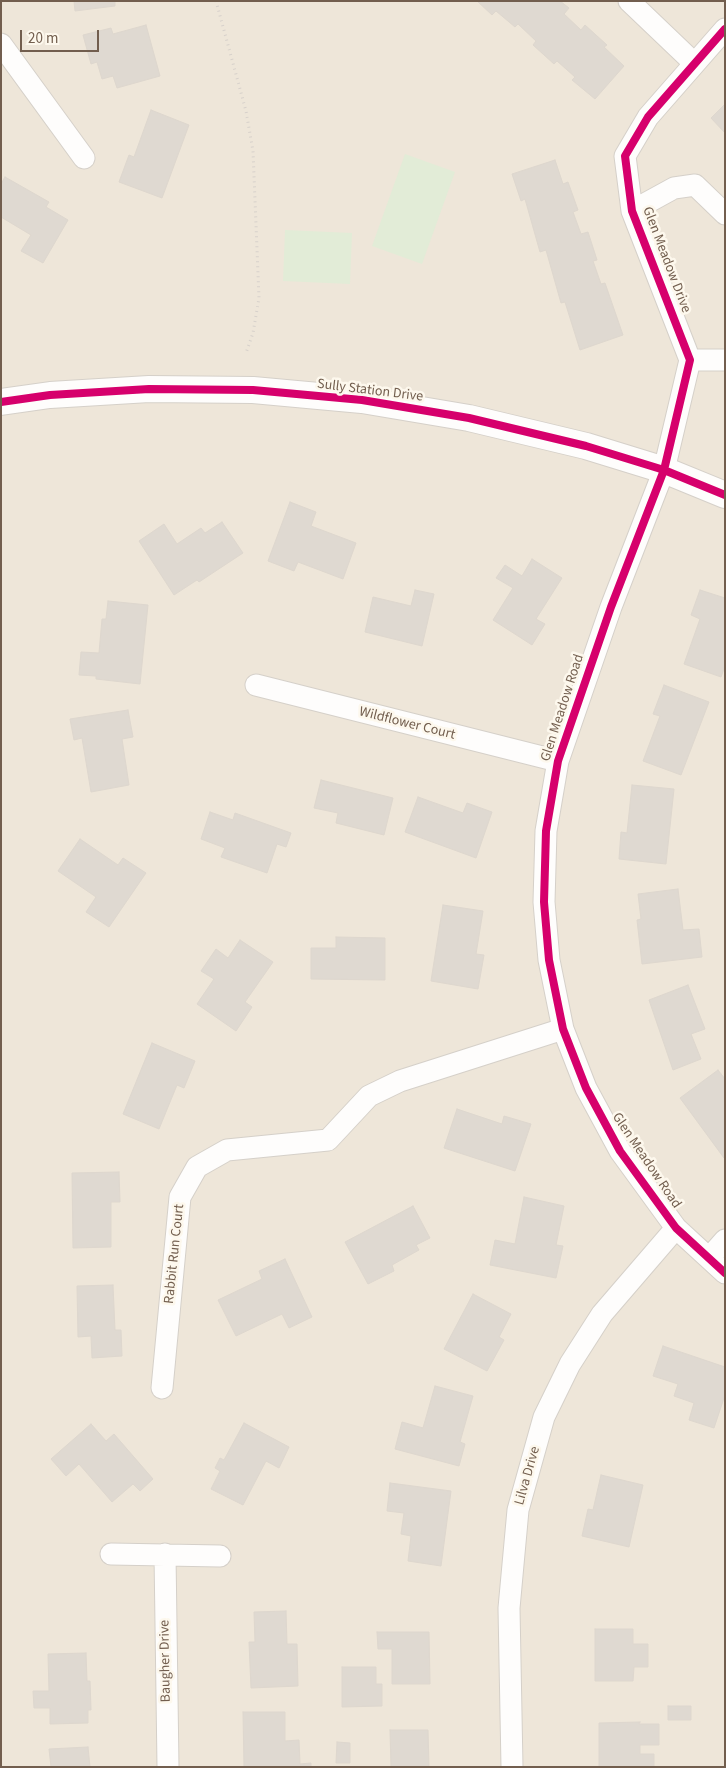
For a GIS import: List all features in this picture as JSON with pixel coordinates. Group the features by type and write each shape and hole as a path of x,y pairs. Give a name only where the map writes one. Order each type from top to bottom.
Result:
{"street":[{"path":"630,1 694,63"},
{"name":"Glen Meadow Drive","path":"690,360 632,211 625,156 648,117 725,29"},
{"path":"1,44 84,158"},
{"path":"632,211 674,188 695,185 725,214"},
{"path":"664,470 690,360 725,360"},
{"name":"Sully Station Drive","path":"1,402 50,395 149,389 253,390 362,400 469,418 586,446 664,470 725,495"},
{"name":"Glen Meadow Road","path":"664,470 611,607 558,761 546,831 544,902 549,960 563,1029 586,1088 620,1151 676,1228 725,1273"},
{"name":"Wildflower Court","path":"256,685 558,761"},
{"name":"Rabbit Run Court","path":"162,1388 180,1197 197,1167 226,1150 328,1140 369,1096 400,1081 563,1029"},
{"name":"Lilva Drive","path":"512,1767 509,1608 518,1510 544,1417 570,1364 602,1314 676,1228"},
{"path":"709,1258 725,1240"},
{"path":"111,1554 220,1556"},
{"name":"Baugher Drive","path":"165,1554 168,1767"}],"path":[{"path":"216,1 246,111 253,151 259,298 253,333 246,353"}],"shaded area":[{"path":"1,1 725,1 725,1767 1,1767"}],"green space":[{"path":"405,154 455,172 422,264 372,246"},
{"path":"285,230 352,233 350,284 283,281"}],"building":[{"path":"74,1 115,1 115,6 75,11"},
{"path":"477,1 560,1 569,8 564,14 581,30 585,25 607,45 604,47 624,66 595,99 572,80 575,77 557,61 554,64 533,45 536,41 518,24 515,27 496,11 492,15"},
{"path":"146,25 160,76 117,88 113,76 102,79 97,62 91,64 83,35 111,28 113,34"},
{"path":"725,104 725,133 711,118"},
{"path":"151,110 189,125 162,198 119,182 129,155 134,157"},
{"path":"555,160 563,184 568,182 578,210 573,212 581,234 588,232 597,260 593,261 601,284 605,283 623,335 580,350 565,302 561,303 546,250 540,252 525,199 521,201 512,174"},
{"path":"5,177 49,202 46,207 68,220 43,263 21,251 31,235 1,217 1,184"},
{"path":"290,502 316,512 311,526 356,543 343,579 298,562 294,571 268,561"},
{"path":"222,522 243,553 199,582 197,580 174,595 139,541 164,524 177,544 201,528 205,533"},
{"path":"532,559 562,578 536,619 545,624 532,645 493,620 513,588 496,578 505,565 522,576"},
{"path":"415,590 434,594 422,646 365,632 373,597 411,606"},
{"path":"700,590 725,598 725,666 721,677 684,664 700,619 691,615"},
{"path":"108,601 148,605 140,684 79,675 81,652 99,653 102,619 106,619"},
{"path":"664,685 709,702 681,775 643,761 660,716 653,714"},
{"path":"128,710 133,737 122,739 129,785 91,792 82,738 74,740 70,719"},
{"path":"321,780 393,798 384,835 336,823 338,813 314,808"},
{"path":"632,785 674,789 666,864 619,859 621,832 627,833"},
{"path":"418,797 463,813 467,803 492,812 476,858 405,832"},
{"path":"210,812 233,820 235,813 291,833 286,847 277,844 267,873 221,857 225,848 201,839"},
{"path":"80,839 118,865 123,858 146,873 109,927 86,912 96,897 58,871"},
{"path":"678,889 683,930 699,929 702,957 642,964 637,920 641,919 638,894"},
{"path":"443,905 483,911 476,954 484,955 478,989 431,981"},
{"path":"336,937 385,938 385,980 311,979 311,948 336,948"},
{"path":"240,940 273,962 245,1002 252,1007 236,1031 197,1004 214,979 201,971 216,949 228,958"},
{"path":"688,985 705,1029 691,1034 701,1059 673,1070 649,1000"},
{"path":"152,1043 195,1061 184,1088 177,1085 159,1129 123,1114"},
{"path":"718,1070 725,1079 724,1158 680,1098"},
{"path":"457,1109 502,1124 504,1116 531,1124 515,1171 444,1148"},
{"path":"119,1172 120,1202 111,1202 111,1247 73,1248 72,1173"},
{"path":"524,1197 564,1206 556,1245 563,1246 556,1278 490,1265 495,1240 515,1244"},
{"path":"413,1206 430,1238 416,1245 419,1250 392,1265 394,1271 368,1284 345,1242"},
{"path":"285,1259 312,1317 289,1328 282,1314 236,1336 218,1300 262,1279 259,1271"},
{"path":"113,1285 115,1330 121,1330 122,1356 92,1358 91,1336 78,1337 77,1286"},
{"path":"473,1294 511,1314 499,1337 504,1340 487,1371 444,1349"},
{"path":"663,1346 725,1367 725,1395 714,1428 689,1420 694,1403 674,1396 678,1384 653,1376"},
{"path":"435,1386 473,1396 460,1442 465,1444 459,1466 395,1449 402,1422 423,1428"},
{"path":"244,1423 289,1447 279,1468 266,1461 243,1505 211,1489 220,1471 215,1468 220,1458 224,1460"},
{"path":"91,1424 106,1441 114,1434 153,1479 140,1491 133,1484 112,1502 79,1464 66,1476 51,1459"},
{"path":"601,1475 643,1485 629,1547 582,1536 588,1509 593,1510"},
{"path":"390,1483 451,1491 441,1566 408,1561 411,1536 401,1534 404,1513 387,1511"},
{"path":"286,1611 287,1644 297,1644 298,1686 251,1688 249,1642 255,1642 254,1612"},
{"path":"595,1629 633,1629 633,1644 648,1644 648,1667 634,1667 633,1681 595,1681"},
{"path":"377,1632 429,1632 430,1684 392,1684 392,1649 378,1649"},
{"path":"86,1653 87,1681 90,1681 91,1710 88,1710 88,1723 50,1724 50,1708 34,1708 33,1691 49,1691 48,1654"},
{"path":"342,1667 376,1667 376,1684 382,1684 382,1706 342,1707"},
{"path":"668,1706 691,1706 691,1720 668,1720"},
{"path":"243,1712 285,1712 285,1741 299,1740 300,1764 311,1763 311,1767 244,1767"},
{"path":"640,1722 639,1724 659,1724 659,1745 640,1745 640,1754 654,1754 654,1767 599,1767 599,1723"},
{"path":"390,1730 428,1730 429,1767 391,1767"},
{"path":"337,1742 350,1743 350,1763 336,1763"},
{"path":"88,1747 90,1767 51,1767 49,1749"}],"cycle path":[{"path":"725,29 648,117 625,156 632,211 690,360 664,470 611,607 558,761 546,831 544,902 549,960 563,1029 586,1088 620,1151 676,1228 725,1273"},
{"path":"1,402 50,395 149,389 253,390 362,400 469,418 586,446 664,470 725,495"}]}
